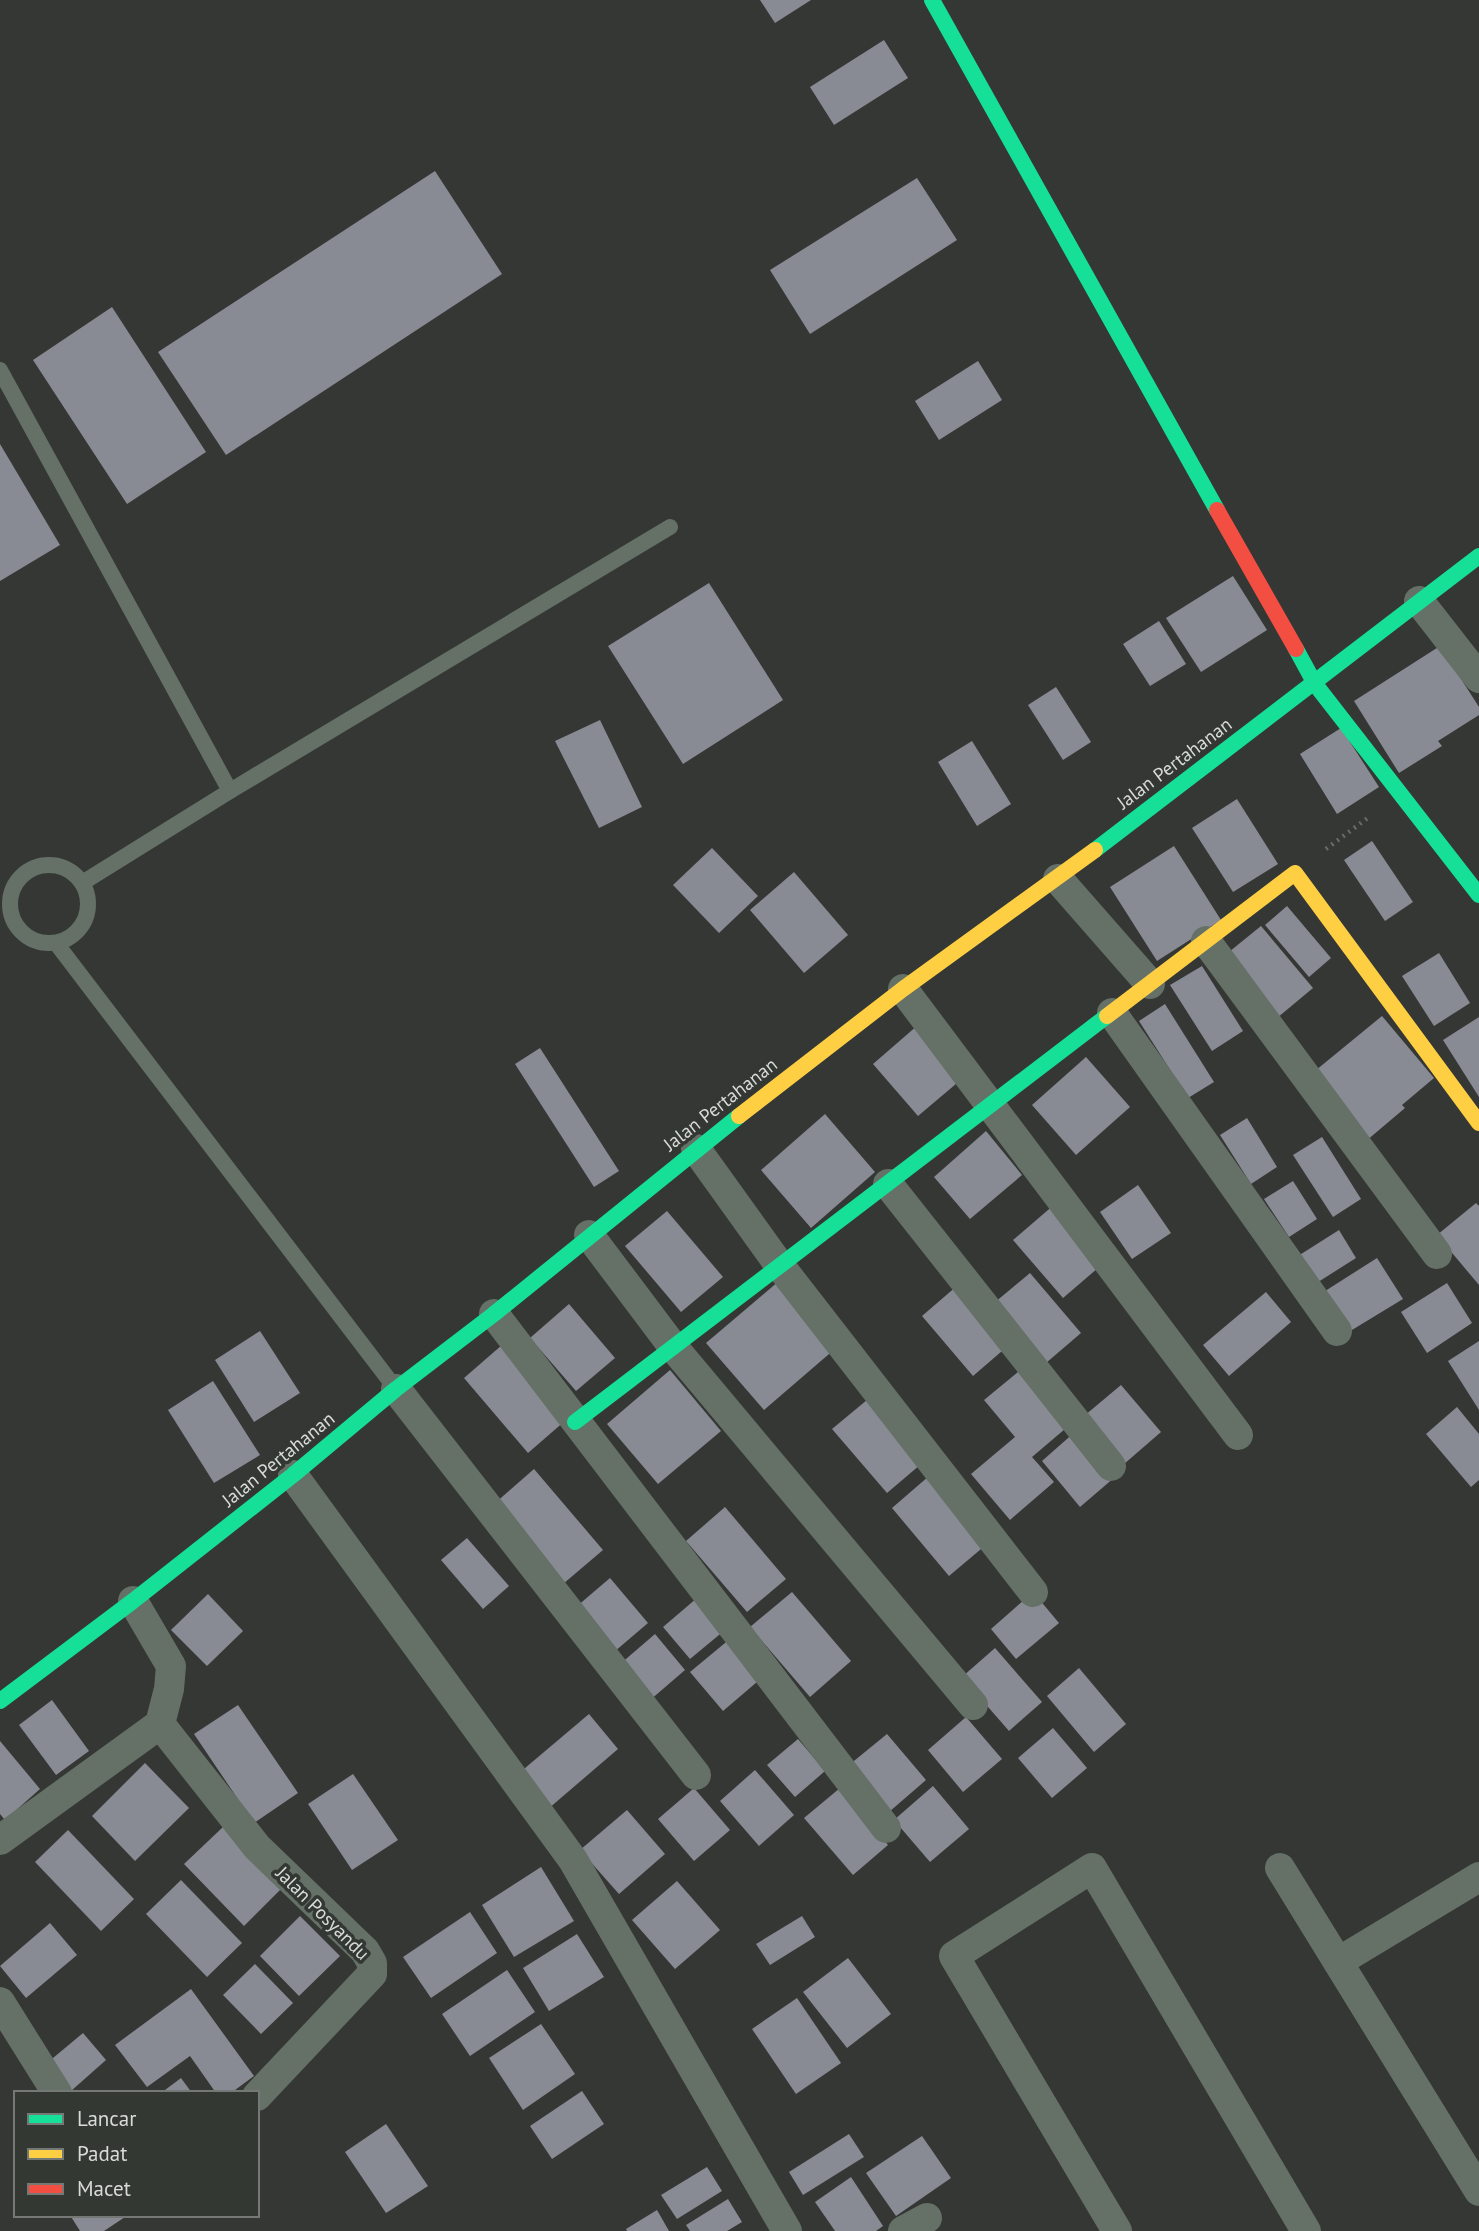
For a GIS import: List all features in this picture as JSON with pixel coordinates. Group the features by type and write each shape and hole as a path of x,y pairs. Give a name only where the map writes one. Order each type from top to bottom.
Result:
{"street":[{"path":"933,0 1315,684 1479,895"},
{"name":"Jalan Pertahanan","path":"2,1695 133,1601 293,1475 396,1389 494,1314 696,1149 903,989 1058,879 1479,556"},
{"path":"1419,601 1479,678"},
{"path":"575,1422 1295,873 1479,1123"},
{"path":"1058,879 1150,984"},
{"path":"1206,941 1437,1254"},
{"path":"903,989 1238,1435"},
{"path":"1111,1013 1337,1331"},
{"path":"696,1149 780,1266 1033,1592"},
{"path":"888,1184 1111,1465"},
{"path":"589,1235 674,1348 973,1705"},
{"path":"494,1314 886,1828"},
{"path":"396,1389 696,1775"},
{"path":"293,1475 573,1860 787,2231"},
{"path":"0,1840 160,1724 169,1689 171,1666 133,1601"},
{"name":"Jalan Posyandu","path":"160,1724 257,1847 365,1951 372,1963 372,1974 259,2094"},
{"path":"1117,2231 954,1956 1092,1868 1307,2231"},
{"path":"1280,1868 1479,2191"},
{"path":"1338,1962 1479,1877"},
{"path":"0,2002 56,2091"}],"lane":[{"path":"0,370 230,791"},
{"path":"82,883 670,527"},
{"path":"57,865 71,872 82,883 87,897 87,913 81,927 70,937 56,943 40,942 26,936 16,925 10,911 10,895 16,881 28,871 57,865"},
{"path":"56,943 396,1389"}],"path":[{"path":"1295,873 1400,793"}],"building":[{"path":"760,0 811,0 775,23"},
{"path":"884,40 908,78 834,125 810,87"},
{"path":"435,171 502,274 226,455 158,352"},
{"path":"917,178 957,240 810,334 770,270"},
{"path":"112,307 206,452 127,504 33,360"},
{"path":"978,361 1002,400 939,440 915,401"},
{"path":"0,444 60,545 0,581"},
{"path":"1233,576 1267,630 1201,672 1166,618"},
{"path":"709,583 783,700 683,764 608,646"},
{"path":"1159,621 1186,664 1150,686 1123,644"},
{"path":"1440,646 1479,707 1479,715 1438,741 1442,746 1399,773 1354,701"},
{"path":"1056,687 1091,742 1063,760 1028,705"},
{"path":"600,720 642,807 599,828 555,741"},
{"path":"1341,728 1379,787 1337,814 1300,754"},
{"path":"972,741 1011,804 977,826 938,762"},
{"path":"1237,799 1278,864 1233,892 1192,828"},
{"path":"1372,841 1413,902 1385,921 1344,860"},
{"path":"1174,846 1221,920 1157,961 1110,887"},
{"path":"712,848 758,896 719,933 673,885"},
{"path":"794,872 848,935 804,973 750,910"},
{"path":"1287,906 1331,958 1309,977 1265,925"},
{"path":"1261,926 1313,988 1277,1018 1224,956"},
{"path":"1439,953 1470,1003 1434,1026 1402,976"},
{"path":"1202,966 1243,1031 1212,1051 1170,985"},
{"path":"1165,1004 1214,1082 1188,1098 1139,1021"},
{"path":"1382,1016 1434,1078 1402,1105 1405,1108 1366,1141 1310,1075"},
{"path":"1479,1017 1479,1097 1443,1040"},
{"path":"918,1025 963,1078 918,1116 873,1064"},
{"path":"540,1048 619,1171 594,1187 515,1064"},
{"path":"1086,1057 1130,1107 1076,1155 1032,1105"},
{"path":"825,1114 875,1172 811,1228 761,1170"},
{"path":"1247,1118 1277,1167 1251,1184 1220,1135"},
{"path":"986,1131 1022,1175 970,1219 934,1177"},
{"path":"1322,1137 1361,1199 1333,1217 1293,1155"},
{"path":"1293,1181 1317,1219 1289,1237 1264,1199"},
{"path":"1138,1185 1171,1233 1132,1259 1100,1212"},
{"path":"1476,1203 1479,1206 1479,1285 1437,1235"},
{"path":"1055,1204 1105,1262 1063,1298 1013,1240"},
{"path":"667,1211 723,1277 681,1312 625,1246"},
{"path":"1339,1230 1356,1258 1315,1284 1298,1256"},
{"path":"1377,1258 1403,1299 1347,1333 1322,1293"},
{"path":"1030,1273 1081,1333 1046,1363 994,1303"},
{"path":"779,1281 836,1348 764,1410 706,1343"},
{"path":"1447,1283 1472,1323 1427,1353 1401,1312"},
{"path":"958,1285 1009,1345 973,1376 922,1316"},
{"path":"1266,1292 1291,1322 1229,1376 1203,1345"},
{"path":"569,1304 615,1358 576,1391 530,1338"},
{"path":"260,1331 300,1393 254,1422 215,1360"},
{"path":"1479,1341 1479,1410 1448,1361"},
{"path":"502,1345 566,1420 528,1453 464,1378"},
{"path":"1024,1367 1072,1423 1032,1457 1054,1482 1010,1520 971,1474 1015,1437 984,1400"},
{"path":"670,1370 721,1431 658,1484 607,1424"},
{"path":"213,1381 260,1455 214,1483 168,1410"},
{"path":"1121,1385 1161,1432 1124,1464 1084,1416"},
{"path":"873,1395 927,1459 887,1493 832,1429"},
{"path":"1457,1407 1479,1434 1479,1480 1471,1487 1426,1434"},
{"path":"1076,1431 1115,1477 1080,1507 1042,1461"},
{"path":"534,1469 603,1550 563,1584 494,1504"},
{"path":"929,1476 987,1544 949,1576 892,1508"},
{"path":"725,1507 786,1579 747,1612 686,1541"},
{"path":"467,1538 509,1586 483,1609 441,1560"},
{"path":"610,1578 648,1623 614,1652 576,1607"},
{"path":"792,1592 851,1661 810,1697 750,1627"},
{"path":"1033,1592 1059,1623 1016,1659 991,1629"},
{"path":"208,1594 243,1631 207,1666 171,1630"},
{"path":"697,1598 725,1630 690,1659 663,1627"},
{"path":"655,1634 685,1670 649,1701 619,1665"},
{"path":"731,1638 764,1676 723,1711 690,1672"},
{"path":"995,1648 1042,1702 1009,1731 962,1677"},
{"path":"1079,1668 1126,1724 1094,1752 1047,1696"},
{"path":"52,1700 89,1751 56,1775 19,1725"},
{"path":"238,1705 298,1793 254,1823 194,1734"},
{"path":"589,1714 618,1749 548,1809 518,1774"},
{"path":"966,1717 1002,1759 963,1792 928,1750"},
{"path":"1053,1728 1087,1768 1052,1798 1018,1758"},
{"path":"887,1734 926,1780 889,1812 849,1765"},
{"path":"798,1739 825,1771 795,1797 767,1765"},
{"path":"0,1741 40,1789 5,1820 0,1814"},
{"path":"145,1763 189,1808 135,1861 92,1816"},
{"path":"755,1770 794,1815 759,1846 720,1801"},
{"path":"353,1774 398,1840 352,1870 308,1804"},
{"path":"933,1786 969,1829 930,1862 894,1820"},
{"path":"694,1788 730,1830 694,1861 658,1819"},
{"path":"840,1788 888,1845 853,1875 804,1818"},
{"path":"627,1810 665,1854 619,1894 580,1850"},
{"path":"223,1827 282,1888 244,1926 184,1864"},
{"path":"68,1830 134,1899 101,1931 35,1862"},
{"path":"541,1867 574,1921 514,1957 482,1905"},
{"path":"181,1880 242,1943 207,1977 146,1914"},
{"path":"677,1881 720,1930 675,1969 632,1920"},
{"path":"470,1912 497,1953 431,1998 403,1957"},
{"path":"300,1916 340,1956 299,1996 260,1956"},
{"path":"802,1916 815,1937 770,1965 756,1944"},
{"path":"50,1923 77,1955 26,1998 0,1966"},
{"path":"577,1934 604,1977 549,2011 523,1968"},
{"path":"848,1958 891,2014 847,2048 803,1992"},
{"path":"255,1964 293,2003 261,2034 223,1995"},
{"path":"507,1970 535,2012 470,2056 442,2014"},
{"path":"191,1989 254,2076 234,2091 215,2091 190,2056 147,2087 115,2045"},
{"path":"797,1998 841,2063 796,2094 752,2029"},
{"path":"541,2024 575,2074 523,2110 489,2058"},
{"path":"83,2033 106,2060 71,2091 47,2063"},
{"path":"181,2078 191,2091 164,2091"},
{"path":"582,2091 604,2124 552,2159 530,2126"},
{"path":"386,2124 428,2186 386,2213 345,2152"},
{"path":"849,2134 864,2157 803,2195 789,2172"},
{"path":"922,2136 951,2178 896,2216 866,2173"},
{"path":"707,2167 722,2191 677,2219 661,2195"},
{"path":"851,2177 883,2226 876,2231 835,2231 815,2202"},
{"path":"728,2199 742,2222 727,2231 690,2231 686,2225"},
{"path":"657,2210 669,2231 627,2231 626,2229"},
{"path":"71,2217 125,2217 104,2231 80,2231"}],"traffic: fast":[{"path":"932,0 1217,510"},
{"path":"1095,850 1479,556"},
{"path":"1296,649 1315,684 1479,895"},
{"path":"575,1422 1107,1016"},
{"path":"0,1701 293,1475 396,1389 494,1314 739,1116"}],"traffic: slow":[{"path":"739,1116 903,989 1095,850"},
{"path":"1107,1016 1295,873 1479,1123"}],"traffic: jam":[{"path":"1217,510 1296,649"}]}
